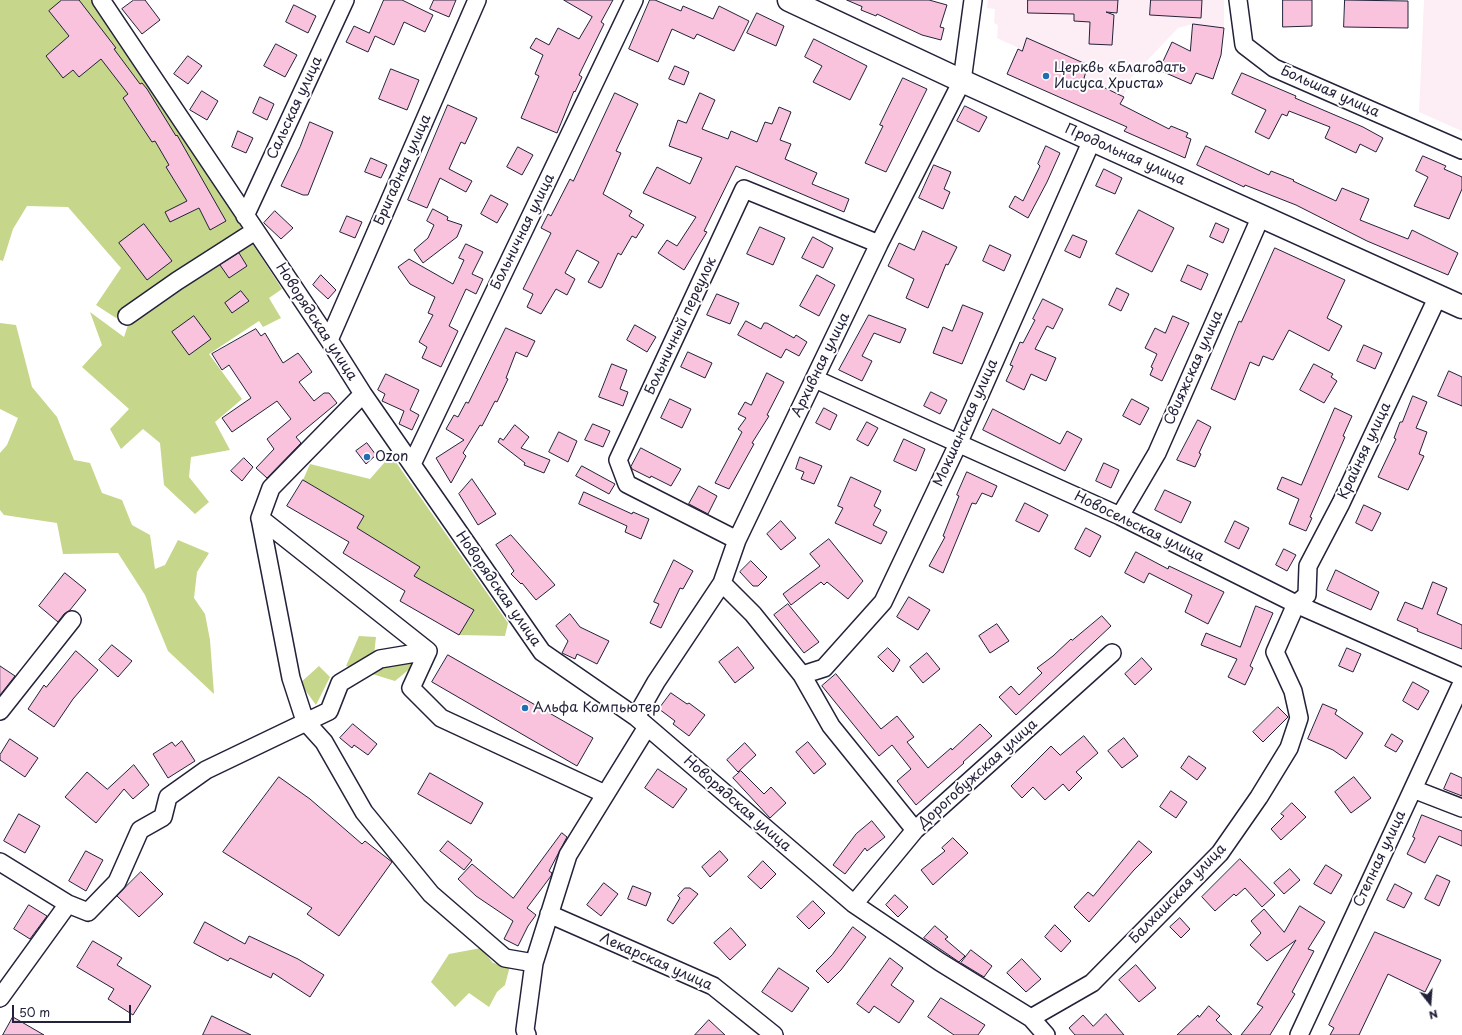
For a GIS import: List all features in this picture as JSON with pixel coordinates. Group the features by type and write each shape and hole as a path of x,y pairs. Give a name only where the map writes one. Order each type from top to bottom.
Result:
{"main road":[{"name":"Продольная улица","path":"789,0 962,81 1462,307"}],"street":[{"name":"Сальская улица","path":"245,216 345,0"},
{"name":"Бригадная улица","path":"329,340 478,0"},
{"name":"Больничная улица","path":"412,464 634,0"},
{"name":"Архивная улица","path":"527,1035 525,1030 534,963 568,855 606,794 642,722 656,682 722,584 737,540 879,244 962,81 973,0"},
{"name":"Большая улица","path":"1238,0 1244,45 1274,68 1462,150"},
{"name":"Новорядская улица","path":"109,4 245,216 329,340 363,394 542,652 642,722 854,904 940,962 1030,1018 1046,1035"},
{"name":"Мокшанская улица","path":"802,675 824,668 883,602 958,444 1092,140"},
{"name":"Больничный переулок","path":"737,540 627,484 618,460 744,189 879,244"},
{"name":"Свияжская улица","path":"1120,516 1157,453 1261,216"},
{"path":"127,316 177,281 255,231"},
{"name":"Крайняя улица","path":"1296,604 1307,595 1308,566 1341,503 1438,296"},
{"name":"Новосельская улица","path":"815,378 1120,516 1296,604 1462,677"},
{"path":"363,394 271,488 260,518 291,678 305,721 324,742 364,812 431,894 505,958 534,963"},
{"path":"260,518 428,651"},
{"path":"722,584 753,614 802,675 831,726 915,830"},
{"name":"Балхашская улица","path":"1030,1018 1092,983 1220,853 1259,797 1289,748 1299,718 1293,691 1275,652 1296,604"},
{"path":"0,712 72,620"},
{"path":"0,862 68,904 88,912 117,882 140,830 163,817 168,796 206,770 305,721 329,711 340,683 380,659 428,651"},
{"path":"428,651 411,688 441,718 606,794"},
{"name":"Дорогобужская улица","path":"854,904 915,830 1112,653"},
{"name":"Степная улица","path":"1299,1035 1462,683"},
{"path":"1413,789 1462,808"},
{"path":"0,998 68,904"},
{"name":"Лекарская улица","path":"549,914 713,986 774,1035"}],"shaded area":[{"path":"988,0 1224,0 1224,28 1193,24 1178,28 1122,87 1126,90 1113,121 1082,107 1088,80 997,38 998,25 994,23 995,9 987,8"},
{"path":"1424,0 1462,0 1462,131 1419,112"}],"green space":[{"path":"0,0 94,0 117,32 241,225 241,234 116,318 96,305 121,268 68,207 27,206 13,229 3,261 0,260"},
{"path":"250,240 282,289 269,298 281,318 263,327 259,321 209,354 242,399 215,422 230,450 191,457 189,477 209,502 195,514 164,485 160,443 143,429 121,449 110,429 129,409 82,367 102,345 90,312 124,337 129,322"},
{"path":"0,323 16,325 32,387 57,417 74,460 90,463 102,493 122,500 132,525 150,535 155,569 165,565 178,540 209,553 197,572 194,598 205,614 210,640 214,694 168,651 145,595 118,553 63,554 57,523 4,515 0,510 0,453 7,445 18,418 0,409"},
{"path":"391,455 508,623 505,636 459,635 473,610 414,576 419,567 357,528 364,516 303,480 310,464 370,479"},
{"path":"359,636 376,637 374,655 410,658 412,667 395,681 346,666"},
{"path":"319,666 330,677 316,705 300,683"},
{"path":"481,948 493,963 510,966 505,985 497,992 489,1007 469,993 455,1007 431,982 449,954"}],"building":[{"path":"62,0 79,0 116,48 114,49 140,84 142,83 147,89 176,136 177,135 226,221 210,230 199,208 170,222 165,212 187,201 166,167 169,165 155,141 152,142 123,98 128,94 101,59 79,77 73,70 63,78 46,56 69,36 49,11"},
{"path":"134,0 145,0 160,20 142,34 122,9"},
{"path":"384,0 402,0 433,15 425,32 404,22 394,45 375,36 368,52 346,42 354,26 369,33"},
{"path":"434,0 456,0 449,17 430,9"},
{"path":"564,0 613,0 601,22 604,24 579,75 582,77 575,92 574,91 557,133 521,118 539,76 535,74 543,55 530,48 536,38 549,45 558,28 579,39 592,17"},
{"path":"650,0 655,0 681,11 683,6 713,19 719,6 749,21 734,51 697,34 694,39 672,29 658,62 629,49"},
{"path":"847,0 929,0 947,5 940,27 944,28 941,40 922,35 877,14 876,16 861,10 862,7"},
{"path":"1028,0 1118,0 1117,13 1106,12 1114,15 1112,45 1089,44 1090,22 1074,21 1074,14 1028,13"},
{"path":"1151,0 1202,0 1201,18 1150,15"},
{"path":"1283,0 1312,0 1312,26 1283,27"},
{"path":"1345,0 1408,1 1408,28 1344,27"},
{"path":"294,5 316,16 308,33 286,22"},
{"path":"757,13 784,26 776,46 747,33"},
{"path":"1193,24 1224,28 1221,55 1213,79 1196,73 1191,84 1159,70 1172,42 1190,51"},
{"path":"1027,38 1088,65 1084,78 1124,97 1120,104 1169,129 1171,126 1188,133 1186,137 1191,139 1185,158 1124,131 1127,127 1007,74 1018,49 1022,51"},
{"path":"814,39 867,66 850,100 813,82 822,66 805,57"},
{"path":"276,44 297,55 285,77 264,66"},
{"path":"188,56 202,66 188,84 174,74"},
{"path":"675,66 689,72 684,85 669,79"},
{"path":"391,69 419,80 407,110 379,99"},
{"path":"1242,73 1296,96 1295,98 1363,127 1383,138 1376,152 1360,144 1356,153 1325,138 1330,127 1289,111 1287,116 1282,114 1269,139 1255,132 1266,110 1232,94"},
{"path":"903,78 927,89 886,172 865,163 883,126 880,125"},
{"path":"202,91 218,101 207,120 190,110"},
{"path":"615,93 638,104 616,151 621,153 603,194 632,211 629,216 644,225 636,238 632,236 621,255 618,253 602,287 600,288 588,282 599,262 577,250 565,273 575,279 567,295 556,289 541,314 527,307 533,294 523,289 551,233 541,228 548,214 551,216 570,179 573,181"},
{"path":"700,93 715,100 702,129 728,139 731,131 757,142 765,122 772,124 779,107 791,112 780,140 791,144 785,159 817,173 812,184 849,199 844,212 736,166 704,231 707,232 684,270 658,253 667,240 677,246 696,217 643,193 657,167 690,184 702,158 669,146 678,120 686,123"},
{"path":"260,97 274,104 267,120 253,113"},
{"path":"448,105 477,118 465,144 461,142 449,169 472,181 466,192 440,178 427,208 408,200"},
{"path":"965,106 987,117 979,132 957,121"},
{"path":"310,122 333,132 308,195 303,195 281,186 300,147"},
{"path":"238,131 253,138 246,153 232,147"},
{"path":"1046,146 1060,153 1028,218 1009,207 1015,196 1023,201 1040,166 1038,164"},
{"path":"1206,146 1269,175 1271,171 1294,180 1293,181 1336,201 1342,188 1369,199 1360,220 1408,239 1412,230 1458,253 1448,275 1367,241 1296,205 1245,185 1244,187 1197,165"},
{"path":"518,147 533,155 522,175 507,167"},
{"path":"1423,156 1446,166 1444,169 1462,177 1462,189 1449,219 1414,206 1428,177 1416,171"},
{"path":"371,158 387,165 381,178 365,172"},
{"path":"934,165 951,172 944,189 950,192 943,209 919,198"},
{"path":"1104,169 1122,178 1115,194 1096,186"},
{"path":"491,195 508,204 497,223 481,214"},
{"path":"433,209 448,217 447,220 462,225 457,237 423,263 414,250 428,238 434,225 427,221"},
{"path":"1139,210 1174,228 1152,272 1116,254"},
{"path":"275,211 293,228 281,239 264,223"},
{"path":"347,216 362,222 355,238 340,232"},
{"path":"1216,223 1229,229 1223,243 1210,237"},
{"path":"144,224 172,261 147,280 119,243"},
{"path":"760,227 785,238 773,265 747,254"},
{"path":"923,231 957,247 948,265 946,264 928,308 906,298 914,279 888,266 899,243 914,250"},
{"path":"1073,235 1087,241 1080,258 1065,251"},
{"path":"813,237 833,248 823,268 802,258"},
{"path":"466,244 483,252 472,274 483,279 476,294 466,289 449,326 458,331 441,367 422,358 427,347 419,342 433,315 428,313 435,297 410,284 398,267 409,259 453,284 464,260 459,258"},
{"path":"990,245 1011,255 1004,271 983,261"},
{"path":"1275,248 1345,280 1327,318 1342,326 1329,351 1289,330 1273,360 1263,356 1259,366 1250,362 1235,400 1211,389 1239,321 1241,322"},
{"path":"239,253 247,266 229,278 220,265"},
{"path":"1188,265 1208,274 1201,290 1181,281"},
{"path":"321,275 336,290 328,299 313,285"},
{"path":"817,275 835,285 819,316 800,306"},
{"path":"1117,288 1129,294 1121,311 1109,305"},
{"path":"241,291 249,301 232,313 225,303"},
{"path":"717,294 739,303 730,324 707,315"},
{"path":"1043,299 1063,309 1053,329 1047,326 1035,349 1056,358 1046,381 1031,374 1024,390 1006,381 1013,366 1010,365 1020,342 1023,343 1035,320 1033,319"},
{"path":"963,305 983,313 962,364 933,353 943,327 952,331"},
{"path":"869,315 906,329 900,343 874,333 862,356 872,361 862,381 839,370"},
{"path":"194,316 211,339 189,355 172,332"},
{"path":"1173,316 1189,323 1162,381 1150,375 1153,368 1151,367 1157,354 1145,348 1155,328 1165,333"},
{"path":"746,321 761,329 764,323 767,323 794,338 796,335 807,342 799,356 786,349 781,358 738,335"},
{"path":"635,325 656,337 647,352 627,340"},
{"path":"506,328 535,341 527,357 516,352 506,378 508,379 497,402 495,401 482,426 480,425 463,453 466,456 451,483 436,458 464,440 446,429 454,415 458,417 466,402 468,403"},
{"path":"256,329 261,336 265,333 283,363 298,353 312,372 299,382 314,401 324,393 329,393 337,403 296,437 301,443 267,478 256,468 274,449 267,439 291,419 277,401 232,432 222,418 251,398 229,365 222,370 212,354"},
{"path":"1364,345 1382,353 1375,369 1357,361"},
{"path":"688,352 712,363 705,378 681,367"},
{"path":"612,364 627,370 620,389 628,392 623,406 599,397"},
{"path":"1314,364 1333,374 1331,377 1337,381 1324,403 1300,390"},
{"path":"1449,371 1462,377 1462,406 1438,396"},
{"path":"767,373 784,382 767,415 769,416 752,443 754,444 729,489 715,483 742,432 738,429 746,418 738,414 745,402 751,405"},
{"path":"386,374 419,390 410,410 419,415 412,430 399,424 404,411 382,401 385,394 378,390"},
{"path":"931,392 947,400 940,414 924,406"},
{"path":"1413,396 1427,402 1416,428 1427,432 1419,454 1424,456 1408,490 1378,477 1396,439 1394,438 1400,422 1402,422"},
{"path":"670,399 691,409 682,428 661,418"},
{"path":"1132,399 1149,408 1140,425 1123,416"},
{"path":"824,408 837,415 830,430 816,423"},
{"path":"1335,408 1352,416 1343,436 1345,437 1310,517 1312,518 1306,531 1289,524 1299,499 1277,489 1282,477 1301,485"},
{"path":"993,409 1060,444 1067,431 1082,439 1065,471 983,430"},
{"path":"1198,420 1211,427 1199,453 1201,454 1195,467 1177,460"},
{"path":"867,422 878,428 868,446 857,440"},
{"path":"593,424 610,431 603,447 585,440"},
{"path":"515,425 529,437 521,448 550,460 544,473 524,465 525,463 498,442 500,438 503,440"},
{"path":"559,432 577,441 568,462 549,452"},
{"path":"904,439 925,449 916,471 894,461"},
{"path":"367,443 376,455 366,464 356,451"},
{"path":"641,448 681,469 671,486 632,469 631,467"},
{"path":"800,457 822,466 814,484 801,479 804,472 796,469"},
{"path":"244,458 253,467 242,481 231,471"},
{"path":"1104,463 1119,470 1111,488 1096,481"},
{"path":"582,466 615,484 609,494 576,476"},
{"path":"967,472 997,486 992,497 982,493 976,504 972,503 943,573 929,566 945,537 943,536 959,496 957,495"},
{"path":"851,477 881,491 874,506 881,510 873,525 887,532 881,544 835,523 843,508 838,506"},
{"path":"472,479 496,514 478,525 459,494"},
{"path":"303,480 364,516 357,528 420,567 414,576 474,610 459,635 400,601 405,591 343,553 349,542 287,506"},
{"path":"699,486 717,496 708,514 689,504"},
{"path":"1165,490 1191,502 1181,523 1155,510"},
{"path":"584,492 632,514 633,512 649,519 641,539 625,532 627,526 579,504"},
{"path":"1025,503 1048,515 1039,532 1016,521"},
{"path":"1364,505 1381,513 1372,531 1356,523"},
{"path":"781,521 796,538 781,550 767,534"},
{"path":"1235,521 1249,528 1239,549 1225,542"},
{"path":"1086,528 1101,536 1090,557 1075,549"},
{"path":"511,535 555,585 536,600 522,583 521,584 511,574 514,571 496,545"},
{"path":"829,539 863,581 848,599 827,582 824,585 821,582 791,605 783,594 820,566 810,554"},
{"path":"1284,549 1296,555 1287,571 1276,565"},
{"path":"1136,552 1168,569 1169,566 1224,592 1208,624 1185,612 1192,595 1149,573 1144,583 1125,573"},
{"path":"674,560 693,571 683,589 680,588 661,628 650,623 659,604 654,602"},
{"path":"751,561 767,577 758,586 753,586 740,572"},
{"path":"1336,570 1379,592 1371,610 1327,590"},
{"path":"65,573 86,590 58,622 39,606"},
{"path":"1433,582 1447,588 1437,614 1462,625 1462,649 1417,631 1418,629 1397,620 1405,602 1422,609"},
{"path":"909,597 930,610 918,630 897,617"},
{"path":"788,604 819,642 804,653 774,615"},
{"path":"1256,606 1273,613 1250,666 1253,668 1245,685 1228,677 1237,659 1201,645 1206,633 1240,647"},
{"path":"570,614 580,627 609,641 597,664 577,654 575,659 562,653 568,641 556,626"},
{"path":"1102,616 1111,626 1016,715 999,697 1011,686 1019,695 1042,673 1037,668 1053,656 1071,639 1072,640"},
{"path":"997,624 1009,641 990,653 979,636"},
{"path":"112,645 132,661 118,677 99,660"},
{"path":"738,647 754,668 735,683 719,662"},
{"path":"888,648 900,660 893,672 878,657"},
{"path":"1347,648 1361,654 1353,672 1339,666"},
{"path":"76,651 98,670 73,699 54,727 28,709 44,685 46,687"},
{"path":"927,653 940,669 923,683 910,667"},
{"path":"448,655 593,738 577,766 432,682"},
{"path":"1142,658 1152,669 1135,685 1125,674"},
{"path":"0,666 15,676 0,695"},
{"path":"836,674 881,729 897,716 914,737 907,742 928,768 951,748 952,750 980,724 992,736 916,805 897,781 911,769 892,745 879,756 822,686"},
{"path":"1413,682 1429,691 1418,710 1403,701"},
{"path":"671,693 687,704 689,703 705,715 689,736 673,724 675,721 659,709"},
{"path":"1323,704 1337,710 1335,714 1363,733 1346,759 1333,750 1308,739"},
{"path":"1278,707 1288,717 1263,742 1253,732"},
{"path":"353,724 377,744 368,755 354,745 352,748 340,738"},
{"path":"1392,734 1403,741 1396,752 1385,746"},
{"path":"1084,736 1098,753 1076,772 1082,778 1069,791 1063,784 1045,800 1033,787 1022,798 1011,786 1051,746 1060,755"},
{"path":"1124,738 1138,756 1122,768 1108,751"},
{"path":"10,739 38,758 25,777 0,760 0,755"},
{"path":"182,741 195,761 168,778 153,754 172,742 175,746"},
{"path":"808,742 826,764 814,774 796,752"},
{"path":"745,743 756,755 738,772 727,760"},
{"path":"1189,756 1206,768 1197,780 1181,768"},
{"path":"134,765 149,785 133,799 124,789 96,823 65,797 87,772 107,789"},
{"path":"658,769 687,789 673,808 645,788"},
{"path":"741,771 764,794 771,787 786,803 770,818 733,778"},
{"path":"430,773 483,803 471,824 418,794"},
{"path":"1451,773 1462,778 1462,796 1444,789"},
{"path":"279,777 310,799 362,844 365,841 392,862 339,936 307,914 312,908 223,852"},
{"path":"1354,777 1371,798 1351,813 1335,792"},
{"path":"1171,791 1187,802 1176,818 1160,807"},
{"path":"1292,803 1306,817 1281,840 1271,829 1284,816 1281,814"},
{"path":"19,814 40,826 25,853 4,841"},
{"path":"1422,815 1462,831 1462,846 1439,836 1425,863 1407,854 1415,838 1413,837"},
{"path":"872,821 885,837 867,851 865,848 845,874 833,865 856,834"},
{"path":"562,833 567,837 549,871 552,873 551,876 527,908 536,915 528,926 518,946 504,939 513,921 476,896 458,879 472,864 513,898"},
{"path":"953,838 968,853 933,885 921,870 945,851 942,848"},
{"path":"448,841 472,860 464,870 440,851"},
{"path":"1139,841 1152,852 1134,870 1089,922 1074,907 1088,892 1093,896"},
{"path":"86,851 103,860 86,891 69,881"},
{"path":"720,851 728,860 710,877 702,867"},
{"path":"1240,859 1275,895 1262,907 1245,888 1236,896 1234,894 1215,911 1202,897"},
{"path":"763,861 776,874 761,889 748,877"},
{"path":"1326,865 1342,875 1331,894 1314,884"},
{"path":"1290,869 1300,880 1284,894 1274,883"},
{"path":"141,872 163,894 139,917 117,896"},
{"path":"1437,875 1450,881 1439,906 1425,899"},
{"path":"604,883 618,894 601,916 587,905"},
{"path":"1395,884 1412,893 1404,908 1387,900"},
{"path":"633,886 651,893 646,906 628,899"},
{"path":"685,888 690,888 698,894 673,924 667,920 680,898 678,896"},
{"path":"895,895 908,907 898,917 886,905"},
{"path":"813,901 825,913 809,929 797,917"},
{"path":"29,905 47,916 30,939 14,929"},
{"path":"1300,906 1325,922 1308,949 1314,951 1292,992 1295,994 1270,1035 1241,1035 1263,1007 1257,1004 1296,940 1267,961 1250,945 1261,933 1251,921 1264,909 1284,932"},
{"path":"1180,918 1190,929 1181,938 1170,927"},
{"path":"205,922 245,944 249,936 298,959 324,975 310,997 273,973 271,978 230,958 228,961 194,943"},
{"path":"1055,925 1071,941 1061,952 1045,937"},
{"path":"935,926 948,937 945,939 965,956 959,962 924,938"},
{"path":"853,927 866,937 841,970 828,983 816,971 832,955"},
{"path":"731,928 746,945 730,960 714,943"},
{"path":"1375,932 1441,960 1425,992 1388,974 1359,1035 1330,1035 1334,1028 1329,1025"},
{"path":"93,941 122,958 117,965 151,986 133,1015 108,999 114,989 77,967"},
{"path":"971,950 992,966 984,977 961,963"},
{"path":"890,958 903,968 891,985 914,1001 899,1023 874,1006 869,1013 857,1004"},
{"path":"1022,959 1041,979 1026,992 1007,973"},
{"path":"1136,965 1156,988 1139,1002 1119,980"},
{"path":"779,968 809,988 792,1012 762,992"},
{"path":"941,998 985,1025 978,1035 954,1035 928,1017"},
{"path":"1209,1006 1220,1016 1216,1020 1232,1035 1177,1035 1198,1015 1199,1017"},
{"path":"1106,1014 1124,1035 1075,1035 1069,1028 1083,1015 1093,1026"},
{"path":"212,1016 251,1035 203,1035"},
{"path":"13,1017 44,1035 3,1035"},
{"path":"709,1020 725,1035 695,1035"}],"place":[{"name":"Церквь «Благодать Иисуса Христа»","path":"1046,76"},
{"name":"Ozon","path":"367,457"},
{"name":"Альфа Компьютер","path":"525,708"}]}
